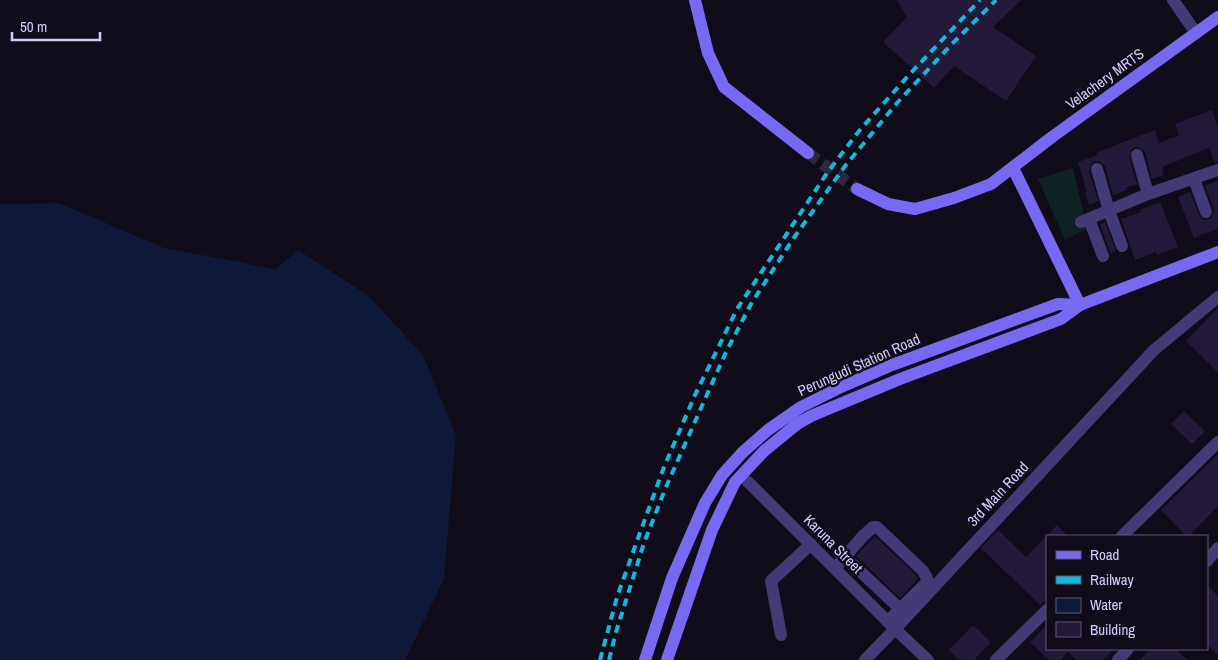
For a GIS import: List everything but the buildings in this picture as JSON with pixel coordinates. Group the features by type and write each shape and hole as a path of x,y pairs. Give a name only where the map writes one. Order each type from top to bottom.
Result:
{"street":[{"path":"695,0 708,53 724,87 808,152"},
{"path":"1172,0 1196,33"},
{"name":"Velachery MRTS","path":"857,189 888,204 916,208 954,198 991,184 1052,137 1218,17"},
{"path":"1137,155 1148,194"},
{"path":"1012,168 1080,305"},
{"path":"1097,169 1109,211 1122,246"},
{"path":"1103,256 1085,221 1148,194 1218,170"},
{"path":"1194,179 1206,212"},
{"name":"Perungudi Station Road","path":"666,660 712,530 734,482 764,451 797,424 811,416 900,379 1061,319 1080,305 1218,252"},
{"name":"3rd Main Road","path":"865,660 892,625 1154,350 1218,297"},
{"name":"Perungudi Station Road","path":"645,660 672,578 705,503 722,475 743,452 768,430 801,407 840,387 892,365 1058,304 1080,305"},
{"path":"1123,535 1218,442"},
{"name":"Karuna Street","path":"748,482 928,660"},
{"path":"835,568 873,526 877,527 923,571 927,582 900,609 892,625"},
{"path":"781,635 771,581 811,544"},
{"path":"1208,560 1218,548"},
{"path":"845,557 900,609"},
{"path":"852,585 863,574"},
{"path":"876,609 887,597"},
{"path":"996,660 1046,611"},
{"path":"1118,660 1127,650"}],"shaded area":[{"path":"1073,168 1087,228 1065,240 1038,179"}],"water":[{"path":"59,203 164,248 276,269 298,250 369,296 423,355 456,435 444,579 405,660 0,660 0,204"}],"tunnel":[{"path":"808,153 857,189"}],"railway":[{"path":"600,660 617,597 664,467 695,395 737,309 827,173 859,131 980,0"},
{"path":"609,660 644,543 666,487 727,350 751,304 793,239 845,166 897,103 996,0"}]}
